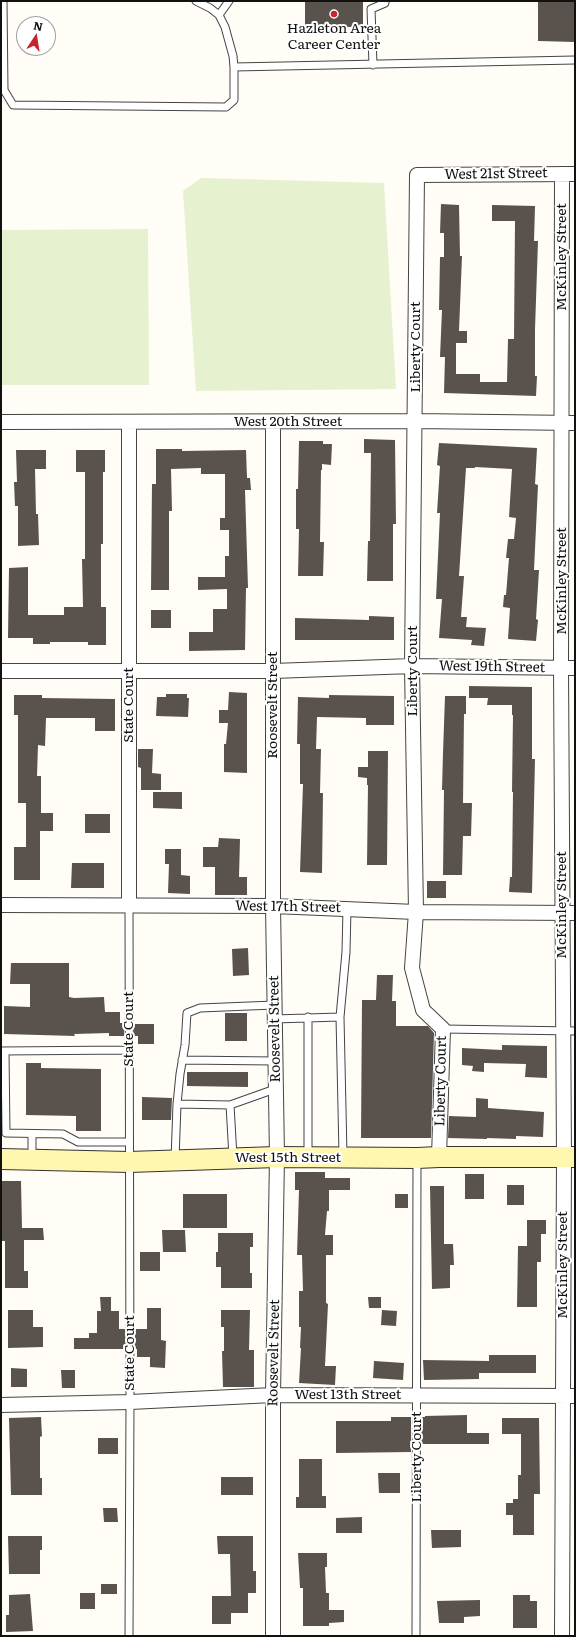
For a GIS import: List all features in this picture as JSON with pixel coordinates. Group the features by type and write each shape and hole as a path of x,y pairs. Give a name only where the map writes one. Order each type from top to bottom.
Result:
{"main road":[{"name":"West 15th Street","path":"1,1159 32,1160 83,1151 129,1162 277,1157 569,1157"}],"street":[{"name":"West 21st Street","path":"417,175 569,174"},
{"name":"McKinley Street","path":"562,1636 569,1396 569,174"},
{"name":"Liberty Court","path":"417,175 412,666 416,912 412,968 424,1010 443,1029 440,1157"},
{"name":"West 20th Street","path":"1,422 415,421 569,423"},
{"name":"State Court","path":"129,422 129,906"},
{"name":"Roosevelt Street","path":"273,422 273,906 277,1157 273,1396 273,1636"},
{"name":"West 19th Street","path":"1,671 273,671 412,666 568,668"},
{"name":"West 17th Street","path":"1,905 273,906 416,912 568,913"},
{"name":"West 13th Street","path":"1,1405 130,1402 273,1396 569,1396"}],"lane":[{"path":"3,1 4,90 13,105 226,107 234,100 234,67 233,56 225,27 219,15 210,8 196,1"},
{"path":"219,15 229,1"},
{"path":"373,65 371,9 385,3 385,1"},
{"path":"234,67 575,60"},
{"name":"State Court","path":"129,906 129,1636"},
{"path":"343,1158 340,1016 346,952 347,909"},
{"path":"175,1160 177,1104 182,1060 186,1045 187,1013 200,1008 274,1012 308,1017 340,1016"},
{"path":"308,1017 308,1157"},
{"path":"443,1029 569,1030"},
{"path":"129,1050 3,1051 4,1117 6,1134 63,1134 78,1142 83,1151 129,1142"},
{"path":"182,1060 275,1061"},
{"path":"177,1104 230,1105 275,1089"},
{"path":"230,1105 233,1158"},
{"path":"32,1134 32,1160"},
{"name":"Liberty Court","path":"416,1636 417,1158"}],"green space":[{"path":"201,178 384,183 396,389 196,391 183,191"},
{"path":"148,229 149,385 1,385 1,230"}],"building":[{"name":"Hazleton Area Career Center","path":"305,1 363,1 363,27 305,27"},
{"path":"538,1 575,1 575,42 538,41"},
{"path":"441,204 459,205 460,256 462,256 459,331 467,331 467,343 456,343 456,374 480,374 480,382 507,382 508,339 514,339 515,221 492,221 492,205 535,206 534,241 538,241 535,329 535,376 537,376 536,396 444,393 445,357 440,357 442,310 439,310 440,257 444,257 444,233 440,233"},
{"path":"364,439 395,440 396,524 393,524 393,581 367,581 368,541 370,541 371,453 364,453"},
{"path":"299,441 323,441 323,444 332,444 331,465 322,464 321,470 320,542 324,542 323,576 298,576 299,529 296,529 296,489 298,489"},
{"path":"439,443 537,448 535,484 538,485 534,570 539,570 536,641 508,639 510,608 503,607 504,595 506,595 509,558 506,558 508,539 514,539 516,518 509,517 512,469 475,467 466,468 459,576 464,576 461,617 467,617 466,627 486,628 484,646 471,645 472,640 439,638 442,599 436,599 440,513 437,513 440,466 437,465"},
{"path":"156,449 182,449 182,451 246,450 247,478 250,478 251,490 245,490 248,588 246,588 245,650 189,651 189,632 213,632 213,609 227,609 227,589 198,590 198,577 225,577 225,556 229,556 229,530 220,530 220,518 225,518 225,474 201,474 201,468 171,469 172,511 169,511 169,590 151,590 152,484 156,484"},
{"path":"16,450 46,450 46,469 35,469 36,514 38,514 39,545 18,546 18,506 15,506 14,482 17,482"},
{"path":"76,450 105,450 105,472 103,472 103,544 101,544 101,607 106,607 106,645 88,645 88,642 50,642 50,644 33,644 33,638 8,638 9,568 28,567 28,615 64,615 64,607 83,607 82,559 85,559 85,472 76,472"},
{"path":"151,610 171,610 171,628 151,628"},
{"path":"369,616 394,617 394,640 295,640 295,618 369,620"},
{"path":"469,686 532,687 532,759 535,759 532,893 509,892 510,877 512,877 512,705 487,705 488,698 469,698"},
{"path":"229,692 247,693 247,773 224,772 224,744 226,744 228,723 219,723 219,710 228,710"},
{"path":"166,694 187,694 187,698 189,698 188,717 156,716 157,697 166,697"},
{"path":"14,695 42,695 42,698 115,699 115,731 95,731 95,718 46,718 45,746 38,745 37,776 41,776 41,813 53,813 53,831 40,831 40,880 14,880 14,847 26,847 26,803 18,803 18,715 14,715"},
{"path":"329,695 394,696 394,725 366,725 366,718 317,717 316,749 321,749 320,793 323,793 322,873 300,872 303,784 300,784 300,744 297,744 298,697 329,698"},
{"path":"445,696 466,696 466,714 464,714 463,803 472,803 471,836 463,836 462,875 443,875 444,790 442,790"},
{"path":"138,749 153,749 152,773 161,774 161,790 141,790 141,768 138,767"},
{"path":"368,751 388,751 387,865 367,865 368,785 367,778 358,777 358,767 368,767"},
{"path":"153,792 182,792 182,809 153,808"},
{"path":"85,814 110,814 110,833 85,833"},
{"path":"219,838 240,839 239,877 247,877 247,895 215,895 215,867 203,867 203,847 218,847"},
{"path":"165,849 181,849 181,875 190,876 190,894 168,893 169,864 165,864"},
{"path":"72,863 104,863 104,888 71,888"},
{"path":"427,881 446,881 446,898 427,898"},
{"path":"248,948 249,975 233,976 232,949"},
{"path":"11,963 69,963 69,997 104,997 105,1012 120,1012 120,1023 124,1023 124,1036 109,1036 109,1033 74,1034 75,1036 4,1034 4,1006 30,1007 30,984 10,984"},
{"path":"377,975 393,975 392,1001 396,1001 396,1026 428,1026 434,1033 431,1138 361,1138 362,1000 376,1000"},
{"path":"225,1013 247,1013 247,1041 225,1041"},
{"path":"134,1024 154,1024 154,1044 138,1044 138,1036 134,1036"},
{"path":"502,1045 547,1046 547,1078 525,1077 526,1064 484,1063 484,1072 472,1071 473,1066 462,1065 462,1048 502,1050"},
{"path":"26,1063 41,1063 41,1068 101,1069 101,1131 76,1131 76,1116 26,1115"},
{"path":"187,1072 248,1072 248,1087 187,1086"},
{"path":"142,1097 172,1098 171,1120 142,1120"},
{"path":"476,1098 488,1099 488,1108 544,1112 543,1137 516,1136 516,1139 448,1138 449,1116 476,1117"},
{"path":"295,1172 325,1172 325,1178 350,1178 350,1190 329,1190 329,1211 327,1211 325,1235 333,1235 333,1255 326,1255 326,1303 328,1304 325,1366 336,1366 335,1385 299,1383 301,1327 299,1327 299,1291 303,1291 302,1255 297,1255 299,1190 295,1190"},
{"path":"465,1174 484,1174 484,1199 465,1199"},
{"path":"1,1181 21,1181 22,1228 43,1228 44,1240 24,1240 24,1271 28,1271 28,1288 5,1288 5,1241 1,1241"},
{"path":"507,1185 524,1185 524,1205 507,1205"},
{"path":"430,1186 444,1186 444,1244 453,1244 454,1265 450,1265 450,1288 432,1289"},
{"path":"183,1194 227,1194 227,1228 183,1228"},
{"path":"395,1194 408,1194 408,1208 395,1208"},
{"path":"527,1220 546,1220 546,1234 541,1234 541,1262 537,1262 537,1307 517,1307 518,1246 527,1246"},
{"path":"162,1230 185,1230 186,1252 163,1252"},
{"path":"218,1233 253,1233 253,1247 250,1247 250,1273 252,1273 252,1288 221,1288 221,1267 216,1267"},
{"path":"140,1252 160,1252 160,1271 140,1271"},
{"path":"100,1297 111,1297 111,1311 119,1311 119,1329 125,1329 125,1349 74,1349 74,1338 89,1338 89,1333 97,1333 97,1311 101,1311"},
{"path":"368,1297 381,1297 381,1308 369,1308"},
{"path":"147,1308 161,1308 161,1340 166,1341 165,1368 150,1367 150,1357 137,1357 137,1349 135,1349 135,1329 147,1329"},
{"path":"8,1310 33,1310 33,1327 43,1327 43,1347 8,1348"},
{"path":"221,1310 250,1310 249,1350 254,1350 254,1387 223,1387 222,1351 224,1351 224,1327 221,1327"},
{"path":"382,1310 397,1311 396,1326 381,1325"},
{"path":"489,1355 536,1355 536,1373 479,1373 479,1379 424,1380 423,1360 489,1361"},
{"path":"374,1361 404,1363 403,1380 373,1378"},
{"path":"11,1368 27,1369 27,1387 11,1387"},
{"path":"61,1370 75,1370 75,1388 62,1388"},
{"path":"467,1415 467,1433 489,1433 489,1444 421,1444 421,1417"},
{"path":"41,1417 42,1436 40,1437 40,1478 42,1478 42,1495 11,1495 9,1418"},
{"path":"391,1417 411,1417 411,1452 336,1453 336,1421 391,1421"},
{"path":"502,1418 539,1418 540,1494 534,1494 534,1535 513,1535 513,1515 506,1515 506,1503 513,1503 513,1499 518,1499 518,1475 521,1475 521,1434 502,1434"},
{"path":"98,1438 118,1438 118,1454 98,1454"},
{"path":"299,1459 322,1459 322,1496 326,1496 326,1508 296,1508 296,1497 299,1497"},
{"path":"378,1473 400,1473 400,1493 379,1493"},
{"path":"221,1477 253,1477 253,1495 221,1495"},
{"path":"103,1508 117,1508 118,1522 104,1522"},
{"path":"362,1517 362,1533 336,1533 336,1518"},
{"path":"431,1530 461,1530 461,1547 432,1548"},
{"path":"8,1536 42,1536 42,1550 40,1550 40,1574 9,1574"},
{"path":"217,1536 253,1536 253,1571 256,1571 256,1593 248,1593 248,1613 231,1613 231,1624 212,1624 212,1596 231,1596 230,1554 218,1554"},
{"path":"298,1553 327,1553 327,1567 325,1567 326,1593 329,1593 329,1610 344,1610 344,1622 329,1623 329,1626 303,1626 303,1588 300,1588"},
{"path":"101,1584 117,1584 117,1594 101,1594"},
{"path":"80,1593 95,1593 95,1609 80,1609"},
{"path":"30,1594 33,1631 6,1632 6,1615 9,1615 9,1595"},
{"path":"513,1595 530,1595 530,1601 537,1601 537,1628 513,1628"},
{"path":"480,1600 480,1616 464,1617 464,1623 439,1623 437,1601"}],"place":[{"name":"Hazleton Area Career Center","path":"334,14"}]}
